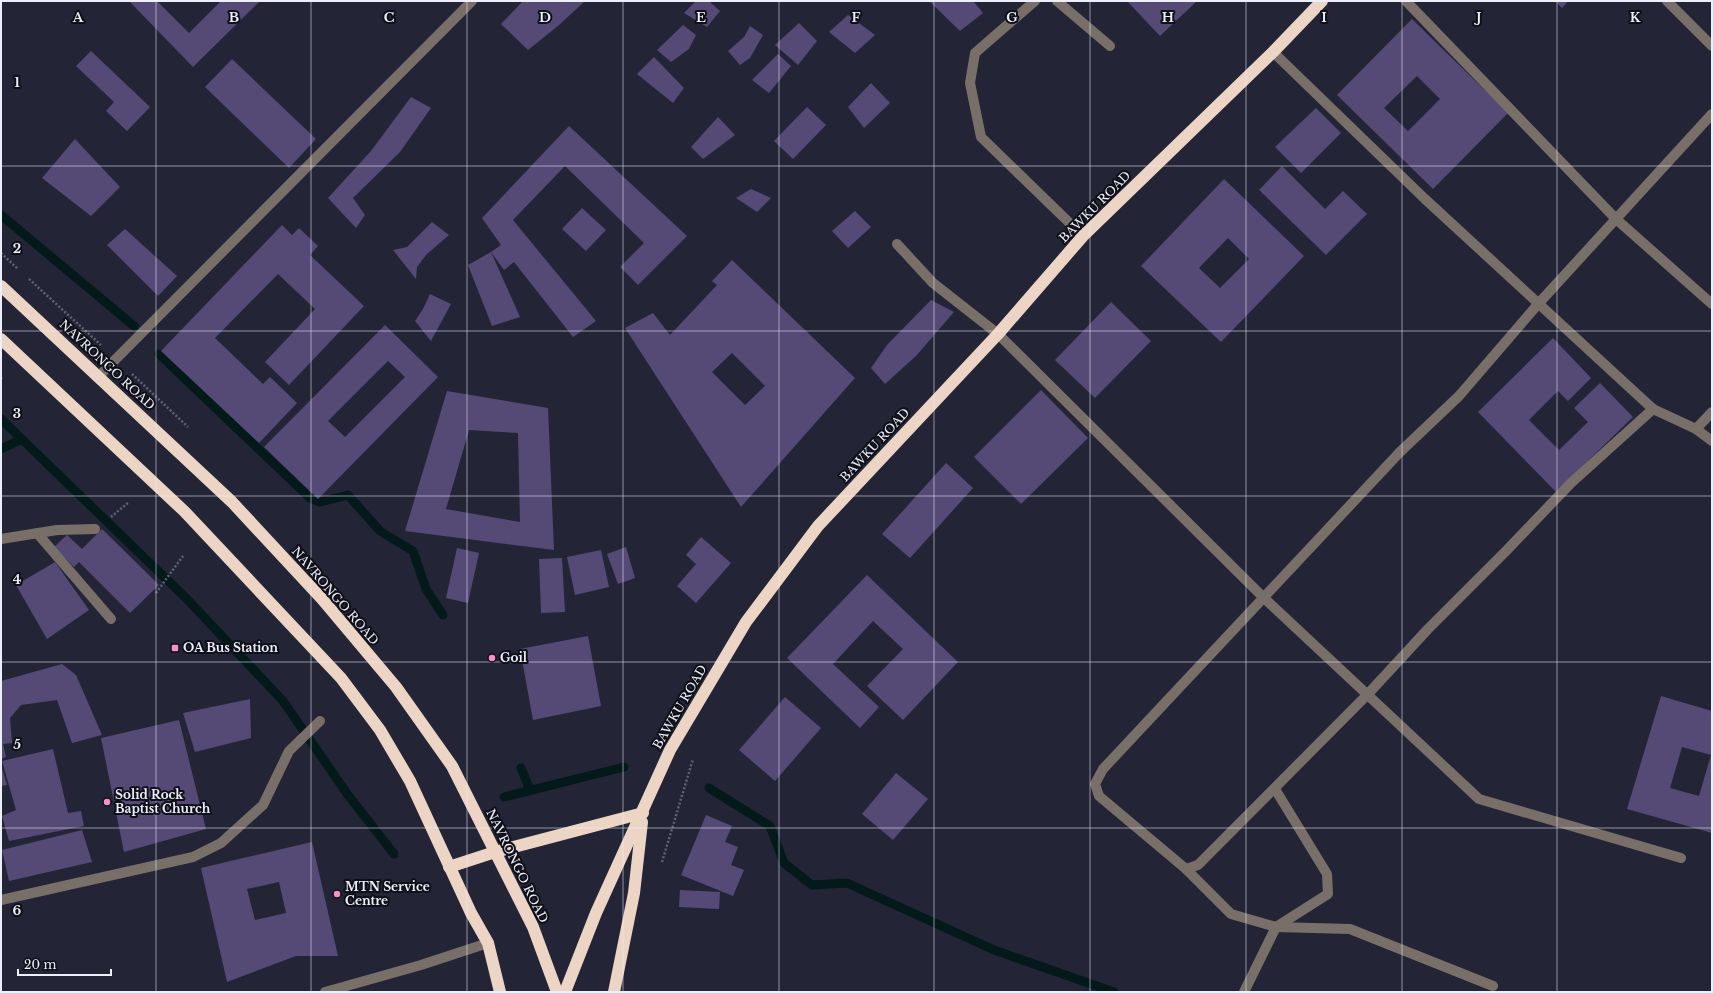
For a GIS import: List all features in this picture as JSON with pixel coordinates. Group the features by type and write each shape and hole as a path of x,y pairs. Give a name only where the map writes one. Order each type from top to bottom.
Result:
{"highway":[{"name":"BAWKU ROAD","path":"566,992 596,913 643,813 670,750 746,622 818,526 998,334 1083,236 1273,52 1322,1"},
{"name":"NAVRONGO ROAD","path":"1,286 232,502 322,599 396,687 452,766 533,927 557,992"},
{"path":"1,339 184,511 341,678 380,730 410,781 449,867 488,943 500,992"},
{"path":"449,867 496,852 643,813 634,894 614,992"}],"street":[{"path":"99,376 472,1"},
{"path":"1034,1 975,53 970,83 981,137 1083,236"},
{"path":"1057,1 1110,46"},
{"path":"1406,1 1616,219 1712,304"},
{"path":"1667,1 1712,46"},
{"path":"1273,52 1425,199 1653,409 1696,429 1712,441"},
{"path":"1493,986 1350,929 1276,927 1231,914 1186,869 1099,796 1095,784 1103,769 1400,452 1459,396 1539,304 1712,114"},
{"path":"897,244 933,282 998,334 1264,598 1479,799 1681,858"},
{"path":"1186,869 1198,866 1367,695 1428,629 1508,550 1571,483 1653,409"},
{"path":"1696,429 1712,412"},
{"path":"1,539 57,530 95,529"},
{"path":"38,533 111,619"},
{"path":"1,900 194,857 221,843 263,805 289,751 320,721"},
{"path":"1244,992 1276,927 1328,894 1326,874 1275,789"},
{"path":"325,992 421,965 488,943"}],"path":[{"path":"1,253 188,428"},
{"path":"156,593 183,556"},
{"path":"661,866 694,755 670,750"}],"building":[{"path":"129,1 157,1 189,33 221,1 260,1 193,67"},
{"path":"523,1 585,1 558,26 528,50 501,24"},
{"path":"696,1 709,1 720,11 707,27 684,13"},
{"path":"929,1 973,1 983,13 960,31"},
{"path":"1127,1 1197,1 1160,36"},
{"path":"1555,1 1568,1 1562,8"},
{"path":"848,15 875,35 855,53 829,32"},
{"path":"1412,19 1508,113 1433,189 1337,95","holes":["1417,76 1440,99 1408,131 1384,108"]},
{"path":"799,23 817,41 798,65 775,45"},
{"path":"683,25 696,35 689,49 671,62 657,50"},
{"path":"750,26 763,35 750,58 740,65 728,51 744,37"},
{"path":"91,51 150,107 127,131 106,111 114,102 76,66"},
{"path":"778,54 791,66 769,93 752,80"},
{"path":"654,57 684,88 673,103 637,74"},
{"path":"232,59 316,139 289,168 205,87"},
{"path":"871,83 890,103 864,128 848,107"},
{"path":"411,97 431,108 400,152 353,198 365,215 356,228 328,198 371,151"},
{"path":"807,107 826,125 793,159 774,141"},
{"path":"1316,108 1341,133 1301,173 1275,147"},
{"path":"718,117 735,135 703,159 691,147"},
{"path":"569,126 687,236 638,285 620,267 644,243 565,166 513,220 596,321 573,337 514,262 504,270 491,252 501,245 482,218"},
{"path":"75,139 120,187 91,216 42,178"},
{"path":"1282,166 1325,209 1343,191 1367,214 1326,255 1259,190"},
{"path":"1224,179 1304,256 1221,342 1141,266","holes":["1228,238 1249,259 1220,288 1199,268"]},
{"path":"751,189 771,198 757,212 736,198"},
{"path":"582,208 606,230 586,251 562,229"},
{"path":"855,211 871,227 848,248 832,231"},
{"path":"432,222 449,235 426,255 417,267 416,279 393,250 407,247"},
{"path":"282,225 292,235 299,228 318,246 310,255 364,306 289,385 265,362 315,309 278,274 215,338 263,384 270,377 297,403 259,443 161,351"},
{"path":"125,229 177,276 158,296 107,245"},
{"path":"491,252 520,317 492,326 468,265"},
{"path":"732,260 855,378 741,507 625,328 653,313 670,335 717,285 712,281","holes":["732,353 765,386 745,405 712,372"]},
{"path":"430,294 451,304 431,341 415,321"},
{"path":"931,300 954,312 916,356 885,384 871,368 887,345"},
{"path":"1111,302 1151,341 1095,398 1055,360"},
{"path":"385,325 438,377 318,499 264,447","holes":["388,361 405,377 345,437 328,421"]},
{"path":"1553,338 1591,378 1568,401 1558,391 1529,420 1559,450 1588,422 1574,408 1600,383 1633,417 1556,492 1478,412"},
{"path":"1041,390 1088,438 1021,504 974,457"},
{"path":"447,391 548,408 554,550 405,531","holes":["469,430 518,433 520,522 446,509"]},
{"path":"946,463 973,488 910,558 882,534"},
{"path":"102,529 159,585 130,613 79,562 74,567 54,547 67,535 82,549"},
{"path":"701,537 731,563 696,603 677,586 696,564 686,555"},
{"path":"626,547 635,578 618,584 607,554"},
{"path":"457,548 479,553 468,603 446,598"},
{"path":"601,550 609,587 575,595 567,557"},
{"path":"562,558 565,612 541,613 539,559"},
{"path":"55,562 89,610 47,639 16,585"},
{"path":"867,575 958,662 903,720 867,686 903,649 873,621 833,664 879,707 860,728 787,658"},
{"path":"588,636 601,706 533,720 520,649"},
{"path":"62,664 76,675 102,735 72,743 57,700 21,705 10,718 12,743 3,744 6,757 1,759 1,681"},
{"path":"1661,696 1712,711 1712,833 1627,809","holes":["1682,747 1711,755 1699,796 1670,788"]},
{"path":"785,697 821,728 775,781 739,750"},
{"path":"250,699 251,738 195,752 183,713"},
{"path":"179,720 206,829 124,852 101,738"},
{"path":"53,749 68,813 81,811 84,826 9,841 2,816 16,810 2,761"},
{"path":"1,765 7,785 1,786"},
{"path":"896,773 928,799 893,840 862,814"},
{"path":"706,815 732,826 725,842 738,847 731,865 744,870 733,896 681,875"},
{"path":"82,830 92,862 9,881 2,850"},
{"path":"312,842 338,956 296,956 227,982 201,868","holes":["279,882 286,913 255,920 247,889"]},
{"path":"680,890 720,892 719,909 679,907"}],"waterway":[{"path":"1,215 134,326"},
{"path":"159,354 310,498 320,502 348,495 380,531 413,551 426,589 443,615"},
{"path":"1,419 187,599 283,701 348,795 394,854"},
{"path":"1,449 22,439"},
{"path":"504,797 624,767"},
{"path":"521,768 530,790"},
{"path":"709,788 770,826 784,863 812,885 847,883 994,950 1114,992"}],"place":[{"name":"OA Bus Station","path":"175,648"},
{"name":"Goil","path":"492,658"},
{"name":"Solid Rock Baptist Church","path":"107,802"},
{"name":"MTN Service Centre","path":"337,894"}]}
